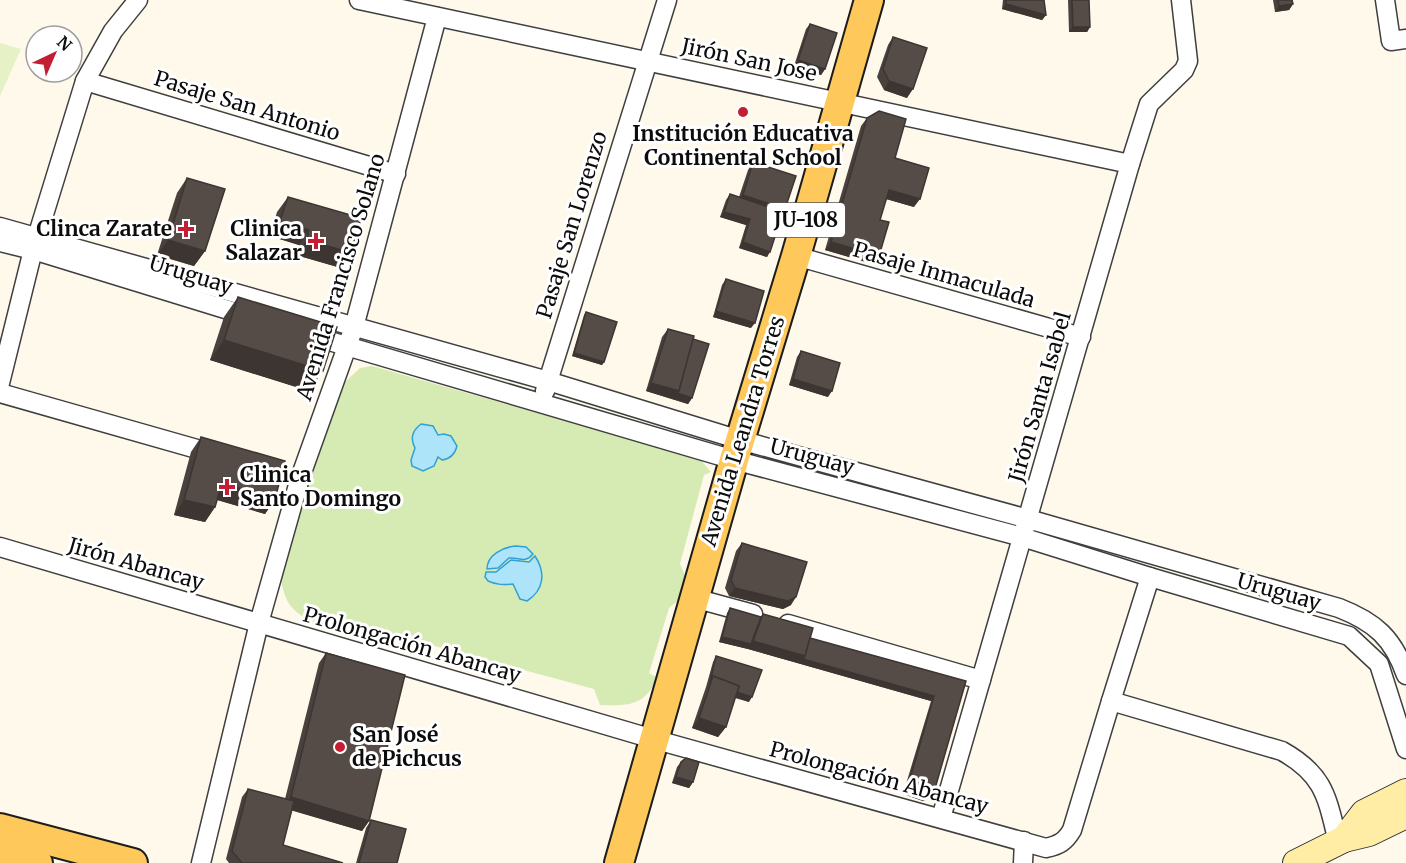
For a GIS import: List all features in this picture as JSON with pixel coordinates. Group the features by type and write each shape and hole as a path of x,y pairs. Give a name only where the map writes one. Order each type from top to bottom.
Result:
{"main road":[{"name":"Avenida Leandra Torres","path":"619,863 653,739 869,0"},
{"path":"0,828 133,863"},
{"path":"0,853 38,863"}],"street":[{"path":"0,383 36,244 85,81 113,31 138,0"},
{"name":"Jirón San Jose","path":"359,0 1130,164"},
{"name":"Pasaje San Lorenzo","path":"541,402 666,0"},
{"name":"Jirón Santa Isabel","path":"941,818 1149,104 1184,70 1188,61 1181,0"},
{"path":"1385,0 1399,40"},
{"name":"Avenida Francisco Solano","path":"201,863 259,623 300,478 354,327 437,17"},
{"name":"Pasaje San Antonio","path":"85,81 396,174"},
{"name":"Uruguay","path":"0,227 36,244 269,323"},
{"name":"Uruguay","path":"0,242 36,244 354,327 548,381 737,450 1349,636 1379,664 1406,750"},
{"name":"Pasaje Inmaculada","path":"796,256 1081,337"},
{"name":"Uruguay","path":"292,330 541,402 1028,519 1339,608 1358,616 1378,629 1392,645 1406,675"},
{"path":"0,393 234,459"},
{"path":"278,472 300,478"},
{"name":"Jirón Abancay","path":"0,547 259,623"},
{"path":"1149,577 1111,701 1282,751 1301,761 1326,793 1341,841"},
{"path":"694,598 981,680"},
{"name":"Prolongación Abancay","path":"259,623 653,739 1046,848 1058,846 1066,840 1072,830 1111,701"},
{"path":"1341,841 1364,813 1406,792"},
{"path":"1298,862 1341,841 1369,833 1406,815"},
{"path":"1023,863 1024,841"}],"green space":[{"path":"0,43 21,49 0,96"},
{"path":"372,366 700,459 711,472 704,475 680,564 687,580 681,598 669,608 649,673 658,678 641,699 628,704 600,705 594,689 320,615 317,625 299,614 289,604 279,572 341,386 360,368"}],"water":[{"path":"421,424 433,426 438,435 451,436 457,446 450,457 442,460 438,457 434,466 423,471 412,466 411,460 415,448 413,435"},
{"path":"526,547 533,554 527,559 509,558 498,568 487,569 493,556 506,548"},
{"path":"535,556 541,569 542,581 537,592 527,601 520,599 513,584 494,583 485,577 486,572 496,572 511,560 529,562"}],"building":[{"path":"1006,0 1044,0 1046,15 1006,4"},
{"path":"1072,0 1089,0 1090,27 1073,27"},
{"path":"1278,0 1292,0 1293,4 1279,6"},
{"path":"810,24 837,33 825,69 798,60"},
{"path":"893,37 927,48 913,89 889,81 883,69"},
{"path":"879,111 906,119 895,158 929,168 920,199 889,190 880,220 889,222 879,256 831,242 867,118"},
{"path":"753,162 796,176 785,209 743,195"},
{"name":"Clinca Zarate","path":"187,178 225,189 205,251 168,240"},
{"path":"730,194 783,212 770,252 743,242 750,219 724,212"},
{"path":"288,197 361,218 352,253 307,240 309,230 280,221"},
{"path":"726,279 764,291 755,323 716,311"},
{"path":"238,297 337,327 323,371 224,340"},
{"path":"586,312 617,322 604,362 574,353"},
{"path":"668,329 694,336 679,391 651,383"},
{"path":"693,339 709,344 692,398 677,393"},
{"path":"801,351 840,363 832,391 793,379"},
{"path":"201,437 285,461 275,499 222,483 215,507 184,500"},
{"path":"742,543 807,562 796,597 788,601 735,588 731,580"},
{"path":"730,608 761,617 751,644 722,637"},
{"path":"763,614 813,628 805,656 753,641"},
{"path":"810,638 966,681 934,792 927,795 907,789 934,696 803,659"},
{"name":"San José de Pichcus","path":"326,653 405,675 369,821 291,797"},
{"path":"716,656 762,670 752,697 737,692 739,686 713,676 710,682"},
{"path":"713,676 739,686 726,727 699,718"},
{"path":"686,758 699,762 693,782 676,777 681,762"},
{"path":"248,789 294,801 283,845 343,863 242,863 232,851"},
{"path":"371,820 406,829 397,863 359,863"}],"place":[{"name":"Institución Educativa Continental School","path":"743,112"},
{"name":"Clinca Zarate","path":"186,229"},
{"name":"Clinica Salazar","path":"316,241"},
{"name":"Clinica Santo Domingo","path":"227,487"},
{"name":"San José de Pichcus","path":"340,747"}]}
